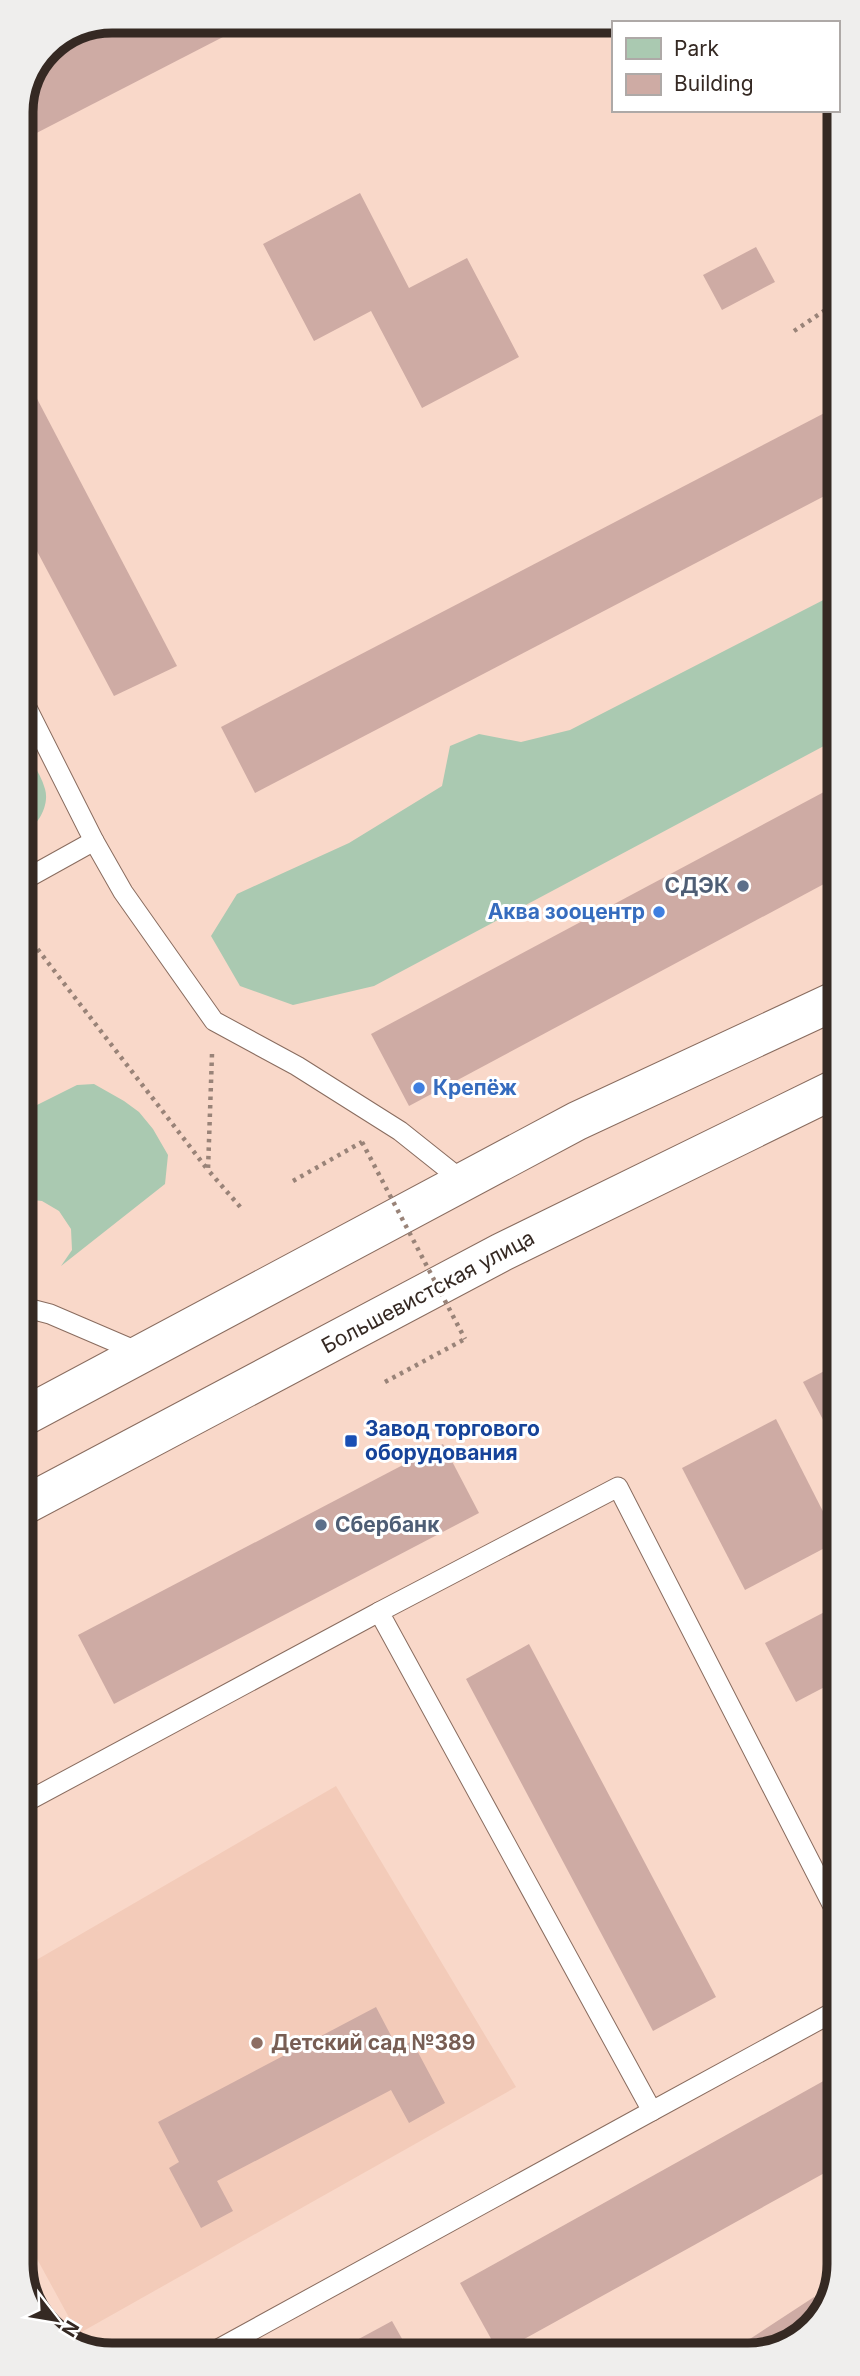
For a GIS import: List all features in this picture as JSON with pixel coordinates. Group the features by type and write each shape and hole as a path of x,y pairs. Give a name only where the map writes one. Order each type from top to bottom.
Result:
{"highway":[{"path":"33,1412 577,1121 827,1005"},
{"name":"Большевистская улица","path":"33,1501 502,1252 827,1093"}],"lane":[{"path":"33,720 123,892 214,1021 297,1066 400,1131 464,1182"},
{"path":"33,875 94,841"},
{"path":"33,1310 50,1314 142,1354"},
{"path":"33,1798 379,1612 618,1488 827,1895"},
{"path":"379,1612 652,2111"},
{"path":"229,2343 827,2016"}],"path":[{"path":"794,331 827,309"},
{"path":"33,943 208,1170 242,1209"},
{"path":"208,1170 214,1021"},
{"path":"293,1181 362,1142 465,1339 385,1382"}],"shaded area":[{"name":"Детский сад №389","path":"336,1786 516,2087 78,2334 33,2252 33,1994 38,1991 33,1981 33,1962"}],"green space":[{"path":"827,598 827,744 374,986 293,1005 240,986 211,936 237,894 349,843 442,786 450,746 479,734 521,742 570,730"},
{"path":"33,764 45,789 46,802 33,827"},
{"path":"94,1084 139,1112 153,1129 168,1155 165,1184 61,1266 72,1250 71,1229 59,1211 42,1201 33,1200 33,1107 77,1085"}],"building":[{"path":"113,33 231,33 33,135 33,107 41,78 60,53 73,44 87,37"},
{"path":"360,193 409,288 467,258 519,357 422,408 371,311 314,341 263,244"},
{"path":"756,247 775,282 722,310 703,275"},
{"path":"33,391 177,666 114,696 33,544"},
{"path":"827,412 827,495 255,793 221,727"},
{"path":"827,790 827,882 409,1106 371,1034"},
{"path":"827,1370 827,1427 803,1382"},
{"path":"776,1419 827,1519 827,1547 745,1590 682,1468"},
{"path":"443,1444 479,1513 114,1704 78,1635"},
{"path":"827,1611 827,1686 796,1702 765,1643"},
{"path":"529,1644 716,1997 653,2031 466,1679"},
{"path":"376,2007 398,2049 412,2041 445,2103 409,2123 391,2090 217,2181 233,2211 201,2228 169,2168 179,2162 158,2122"},
{"path":"827,2079 827,2172 517,2343 493,2343 460,2283"},
{"path":"814,2297 817,2301 804,2320 778,2337 744,2343"},
{"path":"392,2321 404,2343 351,2343"}],"place":[{"name":"СДЭК","path":"743,886"},
{"name":"Аква зооцентр","path":"659,912"},
{"name":"Крепёж","path":"419,1088"},
{"name":"Завод торгового оборудования","path":"351,1441"},
{"name":"Сбербанк","path":"321,1525"},
{"name":"Детский сад №389","path":"257,2043"}]}
